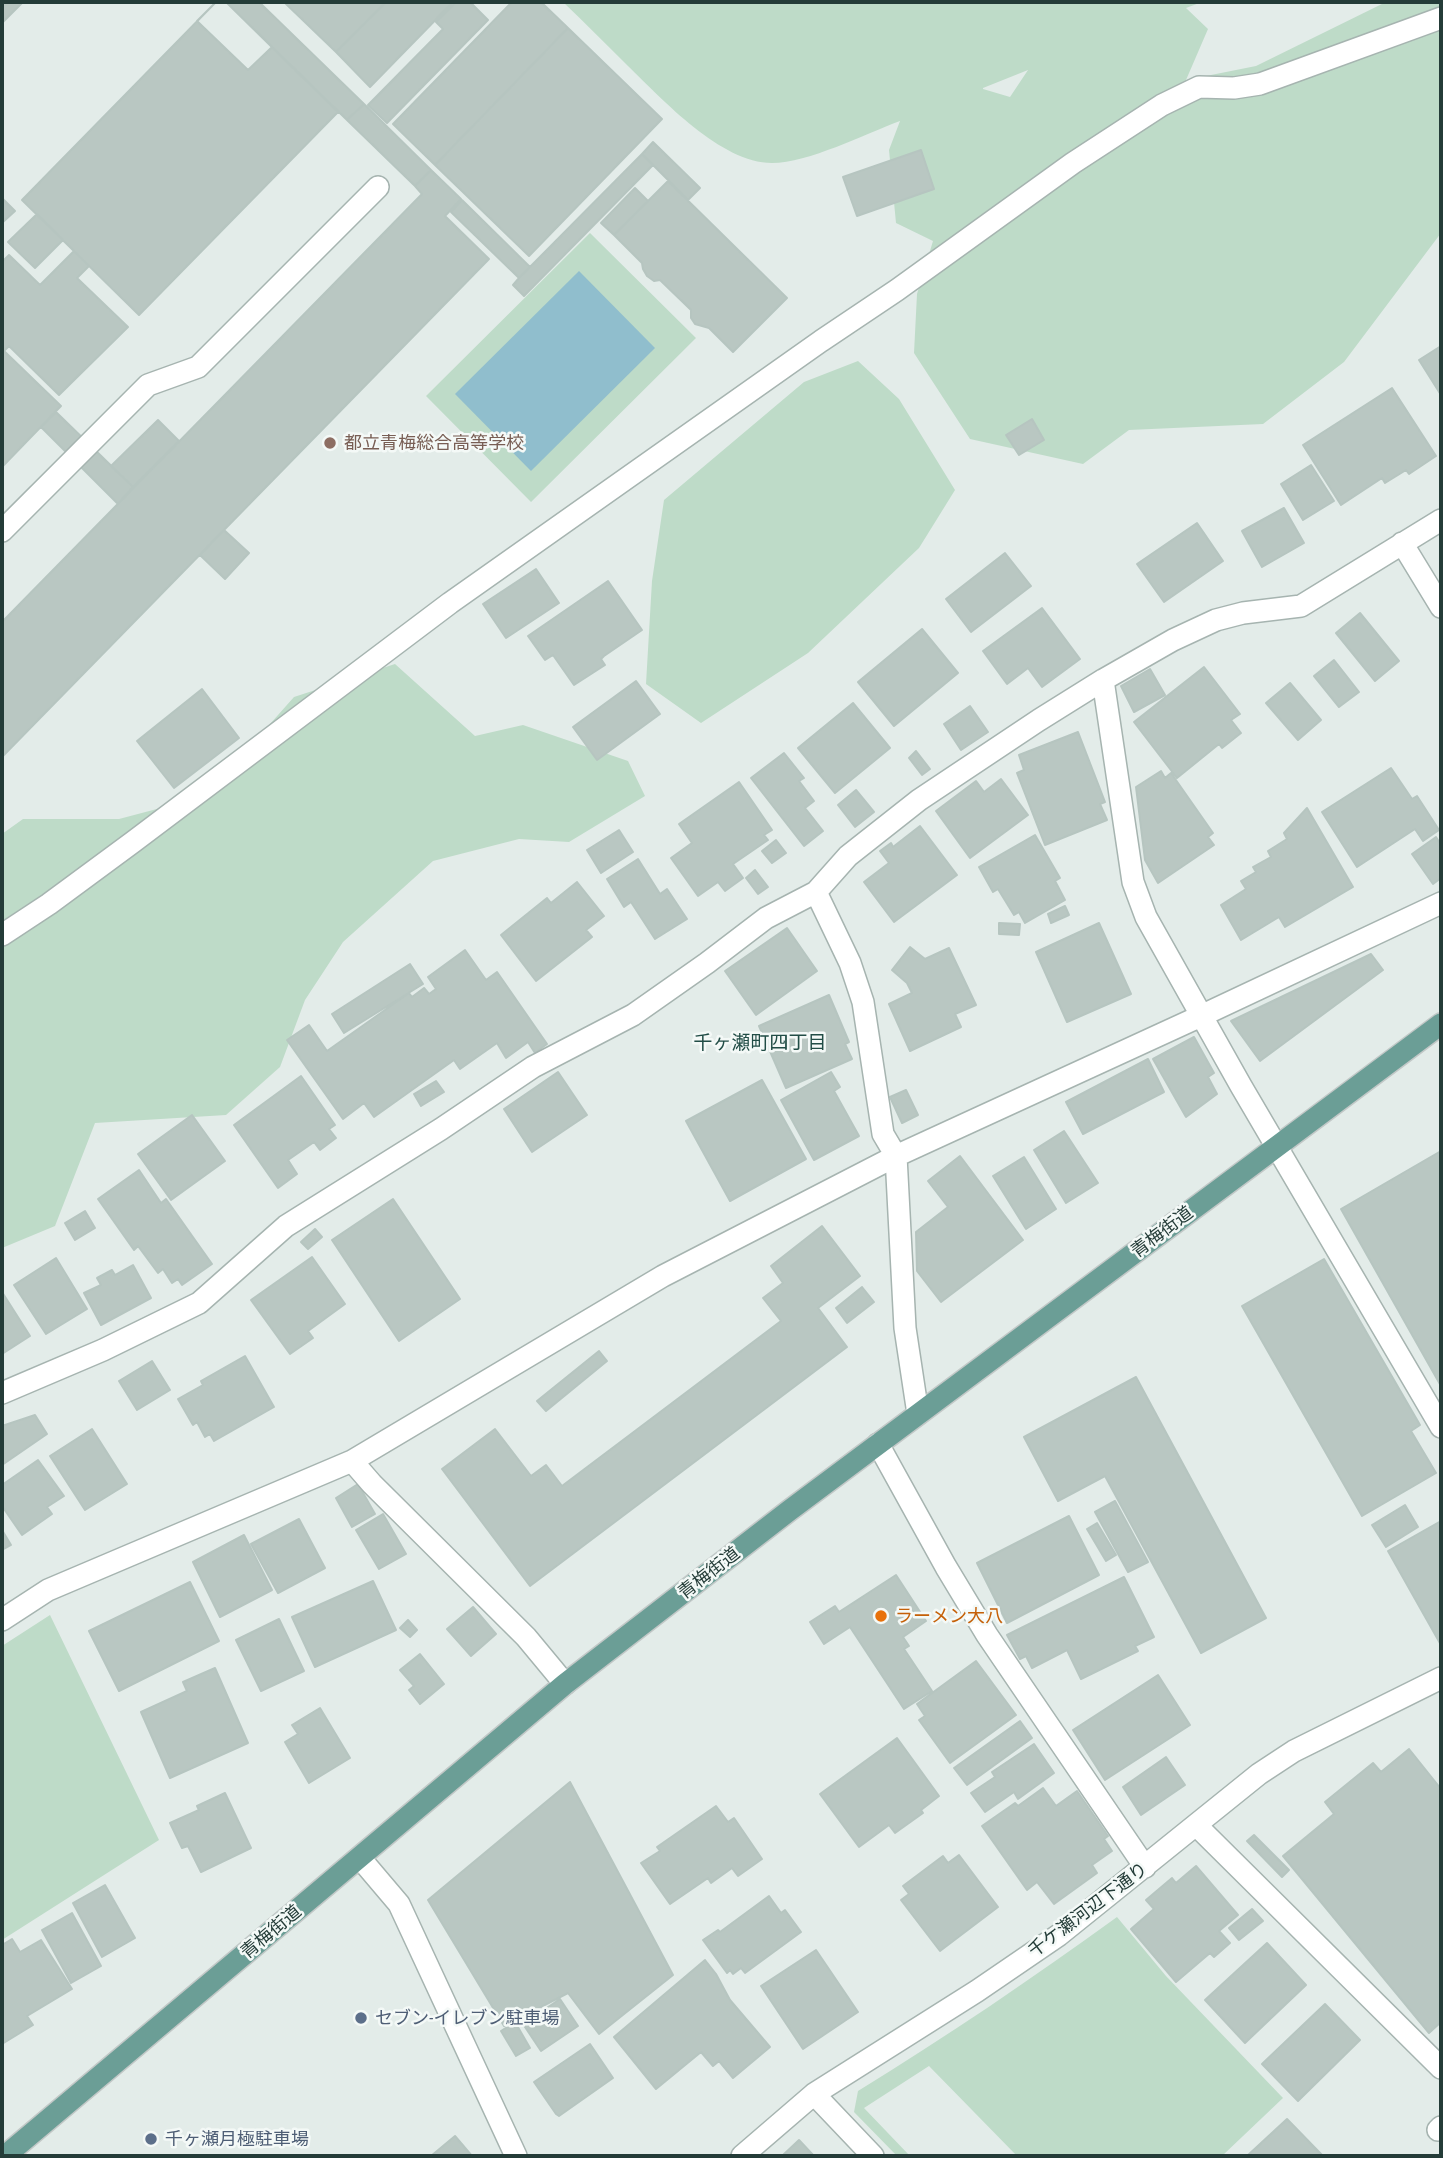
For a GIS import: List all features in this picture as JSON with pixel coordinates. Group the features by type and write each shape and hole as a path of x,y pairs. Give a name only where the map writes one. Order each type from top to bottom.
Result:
{"main road":[{"name":"青梅街道","path":"5,2156 565,1684 790,1510 1441,1024"}],"street":[{"path":"2,935 49,904 164,819 450,603 1073,163 1162,105 1199,87 1234,88 1260,84 1441,18"},
{"path":"2,531 148,385 198,367 378,187"},
{"path":"2,1393 103,1350 198,1303 286,1226 441,1129 533,1067 633,1015 708,964 766,918 816,892 848,856 919,800 1103,680 1173,640 1216,620 1242,612 1301,606 1441,520"},
{"path":"1402,543 1441,607"},
{"path":"1103,680 1133,882 1146,918 1441,1427"},
{"path":"816,892 850,962 863,1002 883,1134 896,1156 905,1328 918,1414"},
{"path":"2,1620 48,1590 352,1461 663,1276 896,1156 1203,1016 1441,903"},
{"path":"878,1444 987,1635 1145,1867"},
{"path":"352,1461 527,1637 565,1684"},
{"name":"千ケ瀬河辺下通り","path":"742,2156 814,2094 977,1991 1059,1935 1259,1774 1294,1751 1441,1678"},
{"path":"1196,1825 1441,2068"},
{"path":"360,1858 399,1904 516,2156"},
{"path":"814,2094 873,2156"}],"green space":[{"path":"563,2 1202,2 1186,8 1208,29 1186,80 1256,66 1386,2 1441,2 1441,233 1344,362 1263,424 1129,430 1083,464 970,439 914,353 917,294 933,241 896,223 889,150 900,121 836,147 786,162 753,160 733,153 675,112","holes":["1028,70 1010,97 983,88"]},
{"path":"590,233 696,338 531,502 426,396"},
{"path":"858,361 899,399 955,490 919,548 808,653 701,723 646,684 652,581 664,500 804,382"},
{"path":"395,664 475,736 523,725 628,761 645,796 569,842 519,839 433,861 343,942 305,1000 280,1067 226,1115 95,1123 55,1226 2,1248 2,834 23,819 119,819 206,796 294,697"},
{"path":"50,1615 159,1840 2,1940 2,1646"},
{"path":"1117,1917 1166,1976 1283,2098 1222,2156 1017,2156 929,2066 864,2108 910,2156 897,2156 854,2112 858,2091 989,2007"}],"water":[{"path":"579,271 655,348 531,471 455,394"}],"building":[{"path":"2,2 23,2 2,23"},
{"path":"216,2 226,2 338,112 139,315 22,200"},
{"path":"216,2 226,2 272,47 248,70 197,21"},
{"path":"226,2 259,2 364,104 347,120"},
{"path":"284,2 386,2 336,52"},
{"path":"386,2 453,2 370,87 336,52"},
{"path":"456,2 470,2 488,20 387,123 368,105 443,29 436,22"},
{"path":"512,2 541,2 568,28 435,165 393,124"},
{"path":"568,28 662,119 529,256 435,165"},
{"path":"364,104 431,170 415,186 347,120"},
{"path":"653,142 700,188 688,200 642,154"},
{"path":"921,150 934,189 857,216 843,177"},
{"path":"642,154 653,165 524,296 513,285"},
{"path":"431,170 461,199 445,216 489,259 2,757 2,622 422,194 415,186"},
{"path":"668,181 787,298 733,352 709,328 695,324 691,318 691,310 660,280 654,281 647,276 642,263 614,235"},
{"path":"635,188 648,201 614,235 601,223"},
{"path":"2,198 15,211 3,222 2,221"},
{"path":"462,200 530,267 519,278 451,212"},
{"path":"37,214 63,240 35,268 8,242"},
{"path":"74,251 89,266 77,278 128,327 59,395 9,346 4,351 2,349 2,262 9,255 40,285"},
{"path":"1441,346 1441,395 1419,360"},
{"path":"2,349 61,406 2,467"},
{"path":"1392,388 1436,456 1409,474 1406,470 1385,483 1382,478 1341,505 1303,445"},
{"path":"56,412 133,487 118,504 41,427"},
{"path":"1032,419 1044,440 1019,455 1006,435"},
{"path":"158,420 179,441 133,487 111,466"},
{"path":"1311,465 1334,501 1303,520 1281,484"},
{"path":"1284,508 1304,543 1262,567 1242,531"},
{"path":"1197,523 1223,561 1164,602 1137,564"},
{"path":"224,530 249,553 225,579 200,555"},
{"path":"1005,553 1031,586 971,632 946,599"},
{"path":"536,569 559,603 506,638 483,604"},
{"path":"608,581 642,630 604,656 601,659 605,665 574,685 553,655 545,660 528,636"},
{"path":"1042,608 1080,659 1042,687 1028,668 1007,684 983,651"},
{"path":"1360,613 1399,661 1375,681 1336,633"},
{"path":"922,629 958,673 894,726 858,682"},
{"path":"1334,660 1359,692 1339,707 1314,676"},
{"path":"1204,667 1240,714 1231,720 1241,733 1222,748 1219,744 1177,778 1134,722"},
{"path":"1150,669 1165,695 1134,712 1121,686"},
{"path":"636,681 660,714 597,760 573,727"},
{"path":"1290,683 1321,720 1298,740 1266,703"},
{"path":"202,689 239,738 174,788 137,741"},
{"path":"853,703 890,748 835,793 798,748"},
{"path":"970,706 988,732 961,750 944,724"},
{"path":"1078,732 1105,802 1100,804 1107,820 1045,845 1017,773 1024,770 1019,755"},
{"path":"916,751 930,769 922,775 909,758"},
{"path":"784,753 804,778 799,781 814,801 805,808 823,831 804,846 751,778"},
{"path":"1391,768 1412,799 1417,796 1439,830 1423,841 1415,829 1357,867 1322,812"},
{"path":"1161,771 1165,778 1171,773 1213,833 1208,837 1214,845 1158,883 1145,860 1136,787"},
{"path":"1001,779 1028,815 970,858 936,811 976,781 984,792"},
{"path":"739,782 772,830 764,835 768,840 733,864 743,878 725,891 718,882 698,896 671,858 692,843 679,824"},
{"path":"856,790 874,812 855,827 838,805"},
{"path":"1307,808 1353,887 1285,927 1279,917 1241,940 1221,905 1246,889 1241,881 1256,872 1253,867 1271,857 1268,851 1287,839 1284,833"},
{"path":"920,826 957,875 894,922 864,882 889,863 880,851 891,843 893,847"},
{"path":"619,830 633,852 601,873 587,850"},
{"path":"1035,835 1060,878 1055,881 1065,900 1025,923 1019,912 1014,915 998,889 993,892 979,867"},
{"path":"1436,837 1441,845 1441,878 1433,884 1412,854"},
{"path":"776,840 786,853 772,863 762,851"},
{"path":"638,859 660,894 667,889 687,919 655,939 631,902 624,907 607,879"},
{"path":"755,870 768,887 758,894 746,878"},
{"path":"577,882 604,916 586,930 592,937 536,981 501,935 547,898 551,903"},
{"path":"1065,906 1069,915 1051,923 1048,914"},
{"path":"999,923 1020,924 1019,935 999,934"},
{"path":"1099,923 1131,994 1067,1022 1036,952"},
{"path":"787,928 817,971 756,1015 725,971"},
{"path":"910,947 925,959 949,948 976,1005 955,1014 961,1027 910,1051 889,1004 912,993 907,983 892,970"},
{"path":"465,950 486,980 497,972 547,1044 535,1053 528,1042 506,1058 497,1043 460,1069 454,1060 374,1117 364,1103 343,1119 287,1040 309,1025 327,1051 409,993 412,997 424,988 429,994 436,989 428,977"},
{"path":"1371,954 1383,970 1260,1061 1231,1021"},
{"path":"410,964 423,984 344,1033 332,1014"},
{"path":"829,995 849,1042 845,1044 852,1059 786,1088 759,1026"},
{"path":"1194,1037 1214,1073 1208,1077 1217,1094 1186,1117 1153,1059"},
{"path":"1148,1059 1164,1092 1083,1134 1066,1102"},
{"path":"558,1072 587,1115 532,1152 504,1109"},
{"path":"831,1072 840,1087 834,1091 859,1136 814,1160 781,1100"},
{"path":"301,1076 335,1125 329,1129 336,1138 320,1150 314,1142 288,1160 297,1174 278,1188 234,1125"},
{"path":"762,1080 806,1159 730,1201 686,1121"},
{"path":"436,1081 444,1092 421,1106 414,1094"},
{"path":"906,1090 918,1115 902,1123 890,1097"},
{"path":"192,1115 225,1161 171,1200 138,1154"},
{"path":"1064,1131 1098,1183 1066,1203 1034,1150"},
{"path":"1441,1151 1441,1386 1341,1209"},
{"path":"960,1156 1023,1240 941,1302 917,1271 916,1232 948,1207 928,1181"},
{"path":"1024,1157 1056,1209 1026,1229 993,1176"},
{"path":"139,1170 161,1203 166,1199 212,1264 182,1285 178,1279 172,1283 163,1269 158,1273 138,1246 134,1250 98,1199"},
{"path":"393,1199 460,1299 399,1341 332,1240"},
{"path":"85,1211 95,1228 75,1240 65,1223"},
{"path":"822,1226 860,1276 818,1308 847,1347 530,1586 442,1469 495,1429 531,1476 546,1465 562,1486 781,1321 763,1298 783,1283 771,1266"},
{"path":"315,1229 322,1237 308,1249 301,1242"},
{"path":"312,1257 345,1304 308,1331 313,1338 290,1354 251,1300"},
{"path":"56,1258 87,1309 46,1334 14,1285"},
{"path":"1324,1259 1420,1425 1411,1431 1436,1473 1362,1516 1242,1306"},
{"path":"133,1265 151,1298 101,1325 84,1293 101,1285 97,1278 112,1270 115,1275"},
{"path":"862,1287 874,1302 847,1323 836,1308"},
{"path":"2,1292 30,1336 2,1354"},
{"path":"599,1351 607,1361 546,1411 537,1401"},
{"path":"245,1356 274,1407 214,1441 210,1434 205,1437 197,1422 193,1425 178,1399 203,1385 201,1381"},
{"path":"152,1361 170,1390 137,1410 119,1381"},
{"path":"1136,1377 1266,1618 1201,1653 1105,1476 1058,1501 1024,1437"},
{"path":"35,1415 47,1434 2,1465 2,1426"},
{"path":"92,1429 127,1484 85,1510 50,1456"},
{"path":"38,1460 64,1496 47,1507 52,1514 22,1535 2,1506 2,1485"},
{"path":"358,1484 375,1514 352,1527 336,1498"},
{"path":"1115,1501 1148,1562 1128,1572 1095,1512"},
{"path":"1405,1505 1418,1527 1386,1547 1372,1525"},
{"path":"383,1514 406,1554 379,1569 356,1530"},
{"path":"1069,1516 1099,1575 1007,1623 977,1563"},
{"path":"299,1519 325,1568 278,1593 251,1544"},
{"path":"1441,1521 1441,1645 1388,1551"},
{"path":"1097,1523 1116,1555 1106,1561 1087,1529"},
{"path":"2,1530 11,1545 2,1550"},
{"path":"244,1535 272,1590 220,1617 193,1562"},
{"path":"896,1575 926,1621 903,1637 909,1646 904,1649 932,1691 904,1709 850,1627 824,1644 810,1622 835,1606 839,1612"},
{"path":"1124,1577 1154,1637 1135,1646 1138,1651 1081,1679 1067,1650 1032,1668 1026,1656 1020,1659 1007,1635"},
{"path":"373,1581 396,1630 315,1667 292,1617"},
{"path":"190,1582 219,1641 119,1691 89,1631"},
{"path":"473,1607 496,1634 471,1656 447,1629"},
{"path":"279,1619 304,1671 261,1691 236,1640"},
{"path":"408,1620 417,1630 410,1637 400,1628"},
{"path":"420,1654 444,1684 420,1704 409,1690 414,1686 400,1670"},
{"path":"976,1661 1016,1715 950,1763 919,1720 925,1716 917,1704"},
{"path":"215,1668 248,1743 170,1778 141,1712 187,1691 183,1682"},
{"path":"1158,1675 1190,1725 1105,1780 1073,1730"},
{"path":"320,1708 350,1758 309,1783 285,1742 298,1734 292,1725"},
{"path":"1020,1721 1032,1738 967,1785 954,1768"},
{"path":"897,1738 939,1796 921,1810 923,1813 895,1833 889,1825 859,1847 820,1794"},
{"path":"1034,1744 1054,1773 1018,1799 1014,1792 985,1812 971,1793 995,1777 992,1772"},
{"path":"1409,1749 1441,1789 1441,2022 1429,2033 1283,1856 1334,1814 1325,1802 1373,1763 1381,1772"},
{"path":"1166,1757 1185,1785 1141,1815 1123,1787"},
{"path":"570,1782 673,1975 599,2034 568,1993 504,2026 428,1900"},
{"path":"1043,1788 1056,1806 1077,1791 1108,1836 1104,1839 1112,1851 1092,1865 1097,1873 1054,1904 1037,1882 1027,1890 982,1826"},
{"path":"225,1793 251,1848 201,1872 188,1846 182,1848 170,1823 199,1810 197,1806"},
{"path":"716,1806 728,1822 734,1818 762,1859 738,1876 732,1868 711,1883 708,1878 670,1904 641,1863 660,1851 657,1847"},
{"path":"1254,1835 1289,1870 1282,1877 1247,1841"},
{"path":"959,1855 998,1907 940,1951 901,1900 909,1894 903,1886 943,1856 948,1863"},
{"path":"1196,1866 1238,1915 1219,1931 1230,1943 1214,1957 1210,1953 1176,1982 1131,1929 1154,1909 1146,1900 1172,1878 1176,1883"},
{"path":"105,1885 135,1938 102,1957 73,1903"},
{"path":"769,1896 781,1913 785,1910 801,1932 745,1973 741,1968 733,1974 730,1970 727,1973 703,1940 718,1930 720,1932"},
{"path":"1252,1909 1263,1921 1239,1940 1229,1928"},
{"path":"72,1913 101,1966 71,1983 42,1930"},
{"path":"12,1939 20,1952 41,1940 72,1989 27,2016 33,2025 2,2044 2,1945"},
{"path":"1267,1943 1306,1985 1245,2043 1205,2000"},
{"path":"816,1950 858,2012 803,2049 761,1986"},
{"path":"705,1960 730,2000 770,2047 733,2078 719,2061 713,2066 701,2052 656,2089 614,2037"},
{"path":"560,1999 578,2026 541,2051 523,2024"},
{"path":"1325,2004 1360,2040 1298,2101 1262,2064"},
{"path":"515,2022 530,2048 516,2056 501,2031"},
{"path":"590,2044 613,2078 559,2116 534,2082"},
{"path":"1287,2119 1323,2156 1247,2156"},
{"path":"455,2136 472,2156 431,2156"},
{"path":"799,2140 814,2156 782,2156"}],"place":[{"name":"都立青梅総合高等学校","path":"330,443"},
{"name":"ラーメン大八","path":"881,1616"},
{"name":"セブン-イレブン駐車場","path":"361,2018"},
{"name":"千ヶ瀬月極駐車場","path":"151,2139"}],"district":[{"name":"千ヶ瀬町四丁目","path":"760,1043"}]}
